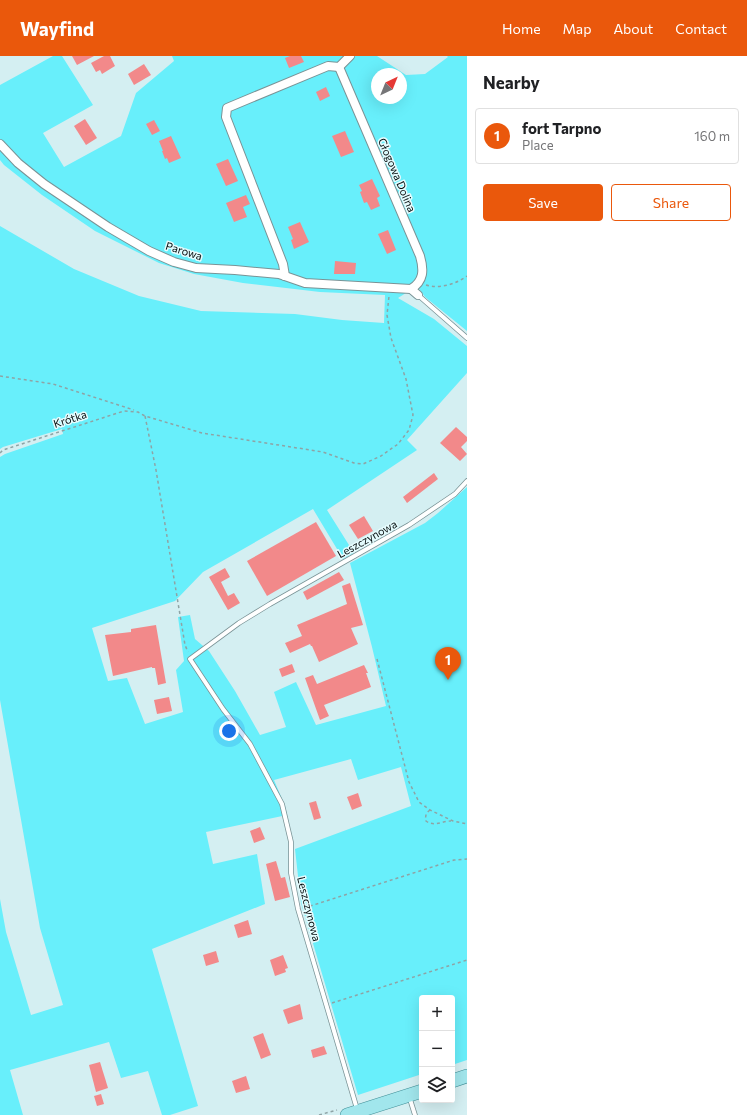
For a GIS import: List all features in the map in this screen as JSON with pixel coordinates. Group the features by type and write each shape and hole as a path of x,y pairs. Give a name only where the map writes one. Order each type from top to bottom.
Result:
{"main road":[{"path":"455,1080 467,1076"},
{"path":"352,1113 419,1092"}],"street":[{"path":"285,276 283,264 226,117 227,108 328,66 339,68 350,56"},
{"name":"Głogowa Dolina","path":"339,68 420,256 424,268 422,276 414,288"},
{"name":"Parowa","path":"0,144 18,163 44,184 108,227 149,251 174,262 196,268 235,270 285,276 305,283 414,288"},
{"path":"414,288 418,295"}],"lane":[{"path":"418,295 467,338"},
{"name":"Leszczynowa","path":"352,1113 298,909 291,873 291,842 282,804 250,744 223,709 190,659 239,623 270,604 409,526 455,494 467,481"},
{"path":"409,1095 415,1115"}],"path":[{"path":"414,288 424,284 434,287 445,285 467,276"},
{"path":"0,376 53,384 138,412 145,416 202,433 323,452 354,463 363,464 381,456 398,444 409,430 413,415 406,379 391,338 387,315 390,288"},
{"name":"Krótka","path":"0,453 3,450 113,414 124,411 138,412"},
{"path":"145,416 156,470 185,645 190,659"},
{"path":"377,659 409,782 419,802 430,810 453,821 467,824"},
{"path":"430,810 427,812 425,817 426,821 429,823 433,824 453,821"},
{"path":"305,908 454,860 467,859"},
{"path":"329,1003 467,960"}],"shaded area":[{"path":"53,56 62,56 93,105 43,133 64,167 121,136 136,93 174,61 172,56 377,56 395,68 371,68 371,104 407,104 407,75 425,74 448,57 447,56 467,56 467,331 425,297 417,286 398,298 434,319 467,346 467,373 407,440 417,450 327,510 354,553 343,559 313,509 203,572 175,601 92,628 108,681 127,678 145,724 183,712 176,670 184,661 178,617 190,615 195,639 209,651 235,691 260,735 286,727 274,692 296,682 316,725 386,706 350,563 425,523 467,487 467,1060 455,1064 455,995 419,995 419,1075 358,1095 301,903 295,849 411,806 401,767 358,780 351,759 274,780 285,806 287,815 206,832 213,864 257,854 265,904 152,949 198,1106 170,1115 162,1115 148,1071 121,1078 109,1042 10,1070 23,1115 0,1115 0,899 6,932 31,1015 63,1005 40,928 0,700 0,457 63,434 62,429 0,449 0,226 74,269 139,296 201,311 295,314 342,320 384,323 385,295 320,292 243,283 194,274 159,263 95,231 42,195 4,165 0,160 0,85"}],"building":[{"path":"72,56 94,56 77,65"},
{"path":"104,56 110,56 115,66 102,74 100,70 96,72 91,63"},
{"path":"290,56 301,56 304,62 289,68 285,58"},
{"path":"144,64 151,75 134,85 128,74"},
{"path":"326,87 330,96 320,101 316,92"},
{"path":"85,119 97,138 86,145 74,126"},
{"path":"154,120 160,131 152,135 146,124"},
{"path":"345,131 354,152 341,157 332,136"},
{"path":"171,136 181,158 169,163 167,158 165,159 159,141"},
{"path":"228,159 238,181 226,186 216,164"},
{"path":"372,179 380,196 377,198 380,206 371,210 367,202 364,203 360,192 362,191 359,185"},
{"path":"246,195 250,204 243,207 247,217 234,222 226,203"},
{"path":"300,222 309,242 294,249 291,240 293,239 288,227"},
{"path":"388,230 396,250 387,254 378,234"},
{"path":"335,261 356,263 355,274 334,274"},
{"path":"456,427 467,437 467,441 461,447 467,454 460,461 440,443"},
{"path":"434,473 438,479 407,503 403,497"},
{"path":"364,516 373,531 358,539 349,525"},
{"path":"316,522 336,556 267,596 247,561"},
{"path":"225,568 230,577 221,582 228,596 234,593 240,603 228,610 209,577"},
{"path":"339,572 344,580 307,600 303,592"},
{"path":"350,583 363,625 351,628 358,644 319,662 310,644 290,653 285,643 302,636 297,625 347,604 342,586"},
{"path":"156,625 166,683 158,685 155,668 152,667 113,676 105,635 131,632 131,629"},
{"path":"292,664 295,672 282,677 279,669"},
{"path":"364,665 368,673 366,673 371,687 324,705 329,716 320,720 305,678 313,675 317,684"},
{"path":"169,697 172,711 157,714 154,700"},
{"path":"358,793 362,806 352,810 347,797"},
{"path":"316,801 321,818 314,820 309,803"},
{"path":"260,827 265,839 254,843 250,831"},
{"path":"276,861 281,878 285,877 290,897 275,901 266,864"},
{"path":"248,920 252,934 238,938 234,925"},
{"path":"216,951 219,962 206,966 203,955"},
{"path":"283,955 288,968 285,969 286,972 275,976 270,960"},
{"path":"300,1004 303,1019 288,1024 283,1010"},
{"path":"263,1033 271,1055 261,1059 253,1037"},
{"path":"324,1046 327,1054 313,1058 311,1050"},
{"path":"100,1062 108,1088 96,1092 89,1065"},
{"path":"246,1076 250,1089 236,1093 232,1081"},
{"path":"101,1094 104,1104 97,1106 94,1096"}],"place":[{"name":"fort Tarpno","path":"448,680"}]}
